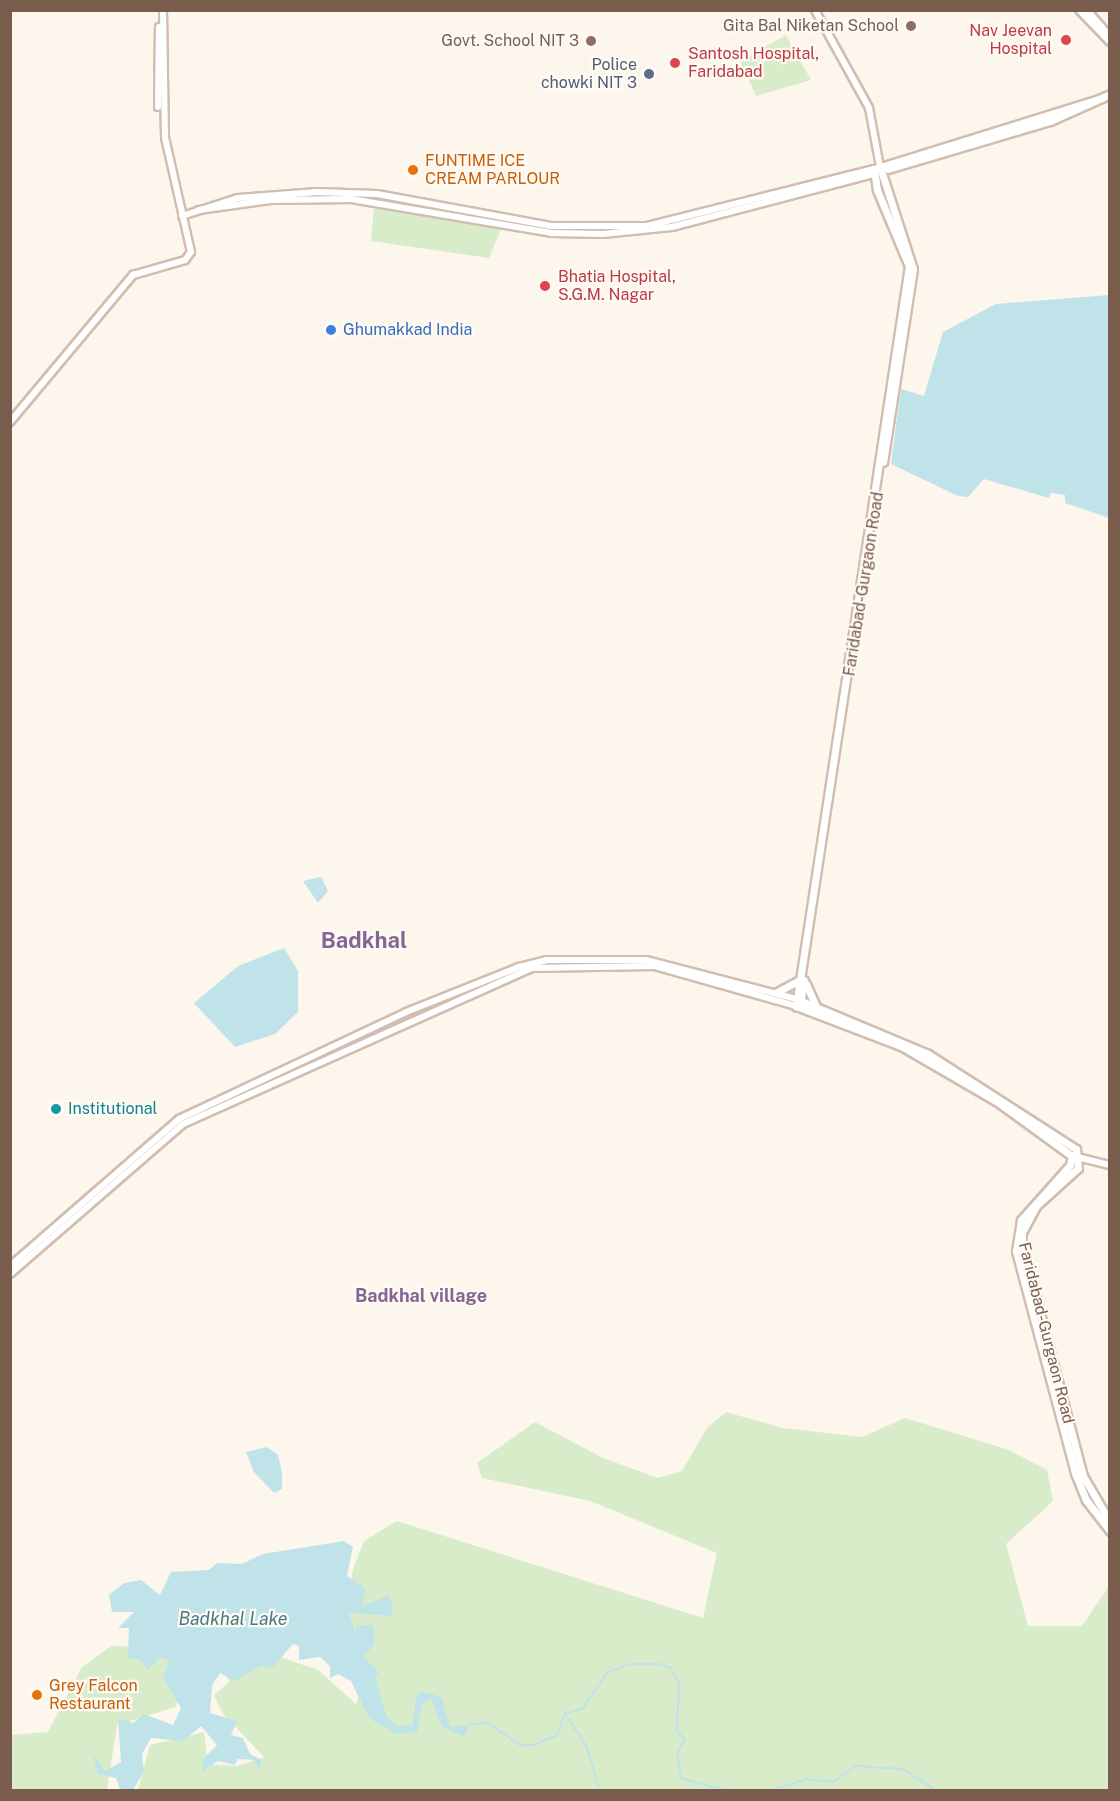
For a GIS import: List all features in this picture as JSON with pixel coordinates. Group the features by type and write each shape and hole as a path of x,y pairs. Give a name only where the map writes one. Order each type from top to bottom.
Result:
{"main road":[{"path":"877,170 1107,96"},
{"name":"Faridabad-Gurgaon Road","path":"798,1003 909,266 877,170"},
{"path":"777,992 802,979 817,1007"},
{"path":"798,1003 817,1007 928,1054 1053,1132 1076,1156"},
{"path":"798,1003 932,1063 1058,1141 1076,1156"},
{"name":"Faridabad-Gurgaon Road","path":"1076,1156 1078,1168 1029,1216 1022,1245 1083,1476 1110,1522"},
{"name":"Faridabad-Gurgaon Road","path":"1076,1156 1070,1166 1021,1220 1016,1251 1075,1473 1086,1500 1110,1531"}],"street":[{"path":"10,422 133,275 188,257 182,216 168,167 157,92 161,10"},
{"path":"182,216 198,210 270,200 351,199 551,233 603,234 672,227 877,170 869,108 815,10"},
{"path":"1079,10 1110,42"},
{"path":"1087,10 1110,36"},
{"path":"10,1274 179,1119 405,1012 519,967 547,960 646,960 777,992 798,1003"},
{"path":"10,1266 34,1250 183,1124 531,969 655,966 798,1003"},
{"path":"1076,1156 1110,1165"}],"green space":[{"path":"786,35 811,80 756,96 740,61"},
{"path":"374,208 501,229 489,258 371,241"},
{"path":"726,1412 783,1428 862,1437 905,1418 1009,1450 1047,1470 1053,1501 1006,1544 1028,1626 1082,1626 1109,1586 1109,1790 138,1790 150,1745 204,1732 208,1764 237,1766 264,1757 223,1714 214,1695 229,1682 214,1644 263,1651 318,1670 356,1704 362,1686 345,1623 353,1569 364,1541 397,1521 703,1618 717,1553 590,1501 482,1478 477,1463 535,1422 603,1458 658,1478 682,1471 707,1428"},
{"path":"111,1646 170,1647 187,1663 176,1707 117,1725 107,1790 11,1790 10,1735 48,1732 82,1667"}],"water":[{"path":"1109,295 1109,518 1065,503 1065,495 1051,493 1049,498 984,479 968,497 958,496 891,464 901,389 924,396 943,332 996,304"},
{"path":"321,877 328,891 318,903 303,881"},
{"path":"284,948 298,971 298,1012 275,1034 235,1047 194,1003 238,966"},
{"path":"267,1447 278,1455 282,1472 282,1489 274,1493 254,1472 246,1452"},
{"name":"Badkhal Lake","path":"344,1541 353,1547 347,1576 366,1589 362,1606 388,1596 392,1603 392,1616 349,1613 355,1633 357,1626 373,1625 375,1644 363,1656 379,1673 375,1675 386,1716 398,1727 413,1725 416,1697 422,1691 441,1697 450,1727 469,1725 464,1737 442,1727 431,1699 422,1704 417,1732 396,1734 369,1718 351,1681 338,1674 330,1678 330,1666 320,1657 299,1660 299,1646 293,1644 272,1668 261,1666 235,1681 220,1673 212,1685 210,1713 237,1721 231,1735 243,1738 250,1754 261,1760 260,1771 254,1760 238,1759 235,1765 218,1761 202,1771 204,1758 217,1745 201,1726 183,1741 151,1738 142,1754 144,1771 133,1790 120,1790 116,1778 98,1774 93,1754 105,1771 121,1762 118,1718 133,1723 144,1714 173,1725 181,1708 163,1678 169,1660 160,1657 148,1670 139,1659 128,1659 129,1628 118,1628 134,1612 112,1612 109,1595 124,1583 141,1580 160,1595 171,1572 209,1570 217,1563 242,1564 263,1554"}],"waterway":[{"path":"469,1725 487,1722 520,1745 533,1745 557,1736 565,1714 583,1708 607,1673 629,1664 660,1664 671,1668 680,1684 677,1730 685,1740 678,1753 681,1778 725,1790"},
{"path":"566,1715 587,1746 600,1790"},
{"path":"773,1790 806,1779 833,1782 856,1766 903,1769 935,1790"},
{"path":"754,1790 772,1790"},
{"path":"936,1790 949,1790"}],"place":[{"name":"Gita Bal Niketan School","path":"911,26"},
{"name":"Nav Jeevan Hospital","path":"1066,40"},
{"name":"Govt. School NIT 3","path":"591,41"},
{"name":"Santosh Hospital, Faridabad","path":"675,63"},
{"name":"Police chowki NIT 3","path":"649,74"},
{"name":"FUNTIME ICE CREAM PARLOUR","path":"413,170"},
{"name":"Bhatia Hospital, S.G.M. Nagar","path":"545,286"},
{"name":"Ghumakkad India","path":"331,330"},
{"name":"Institutional","path":"56,1109"},
{"name":"Grey Falcon Restaurant","path":"37,1695"}],"district":[{"name":"Badkhal","path":"364,941"},
{"name":"Badkhal village","path":"421,1296"}]}
